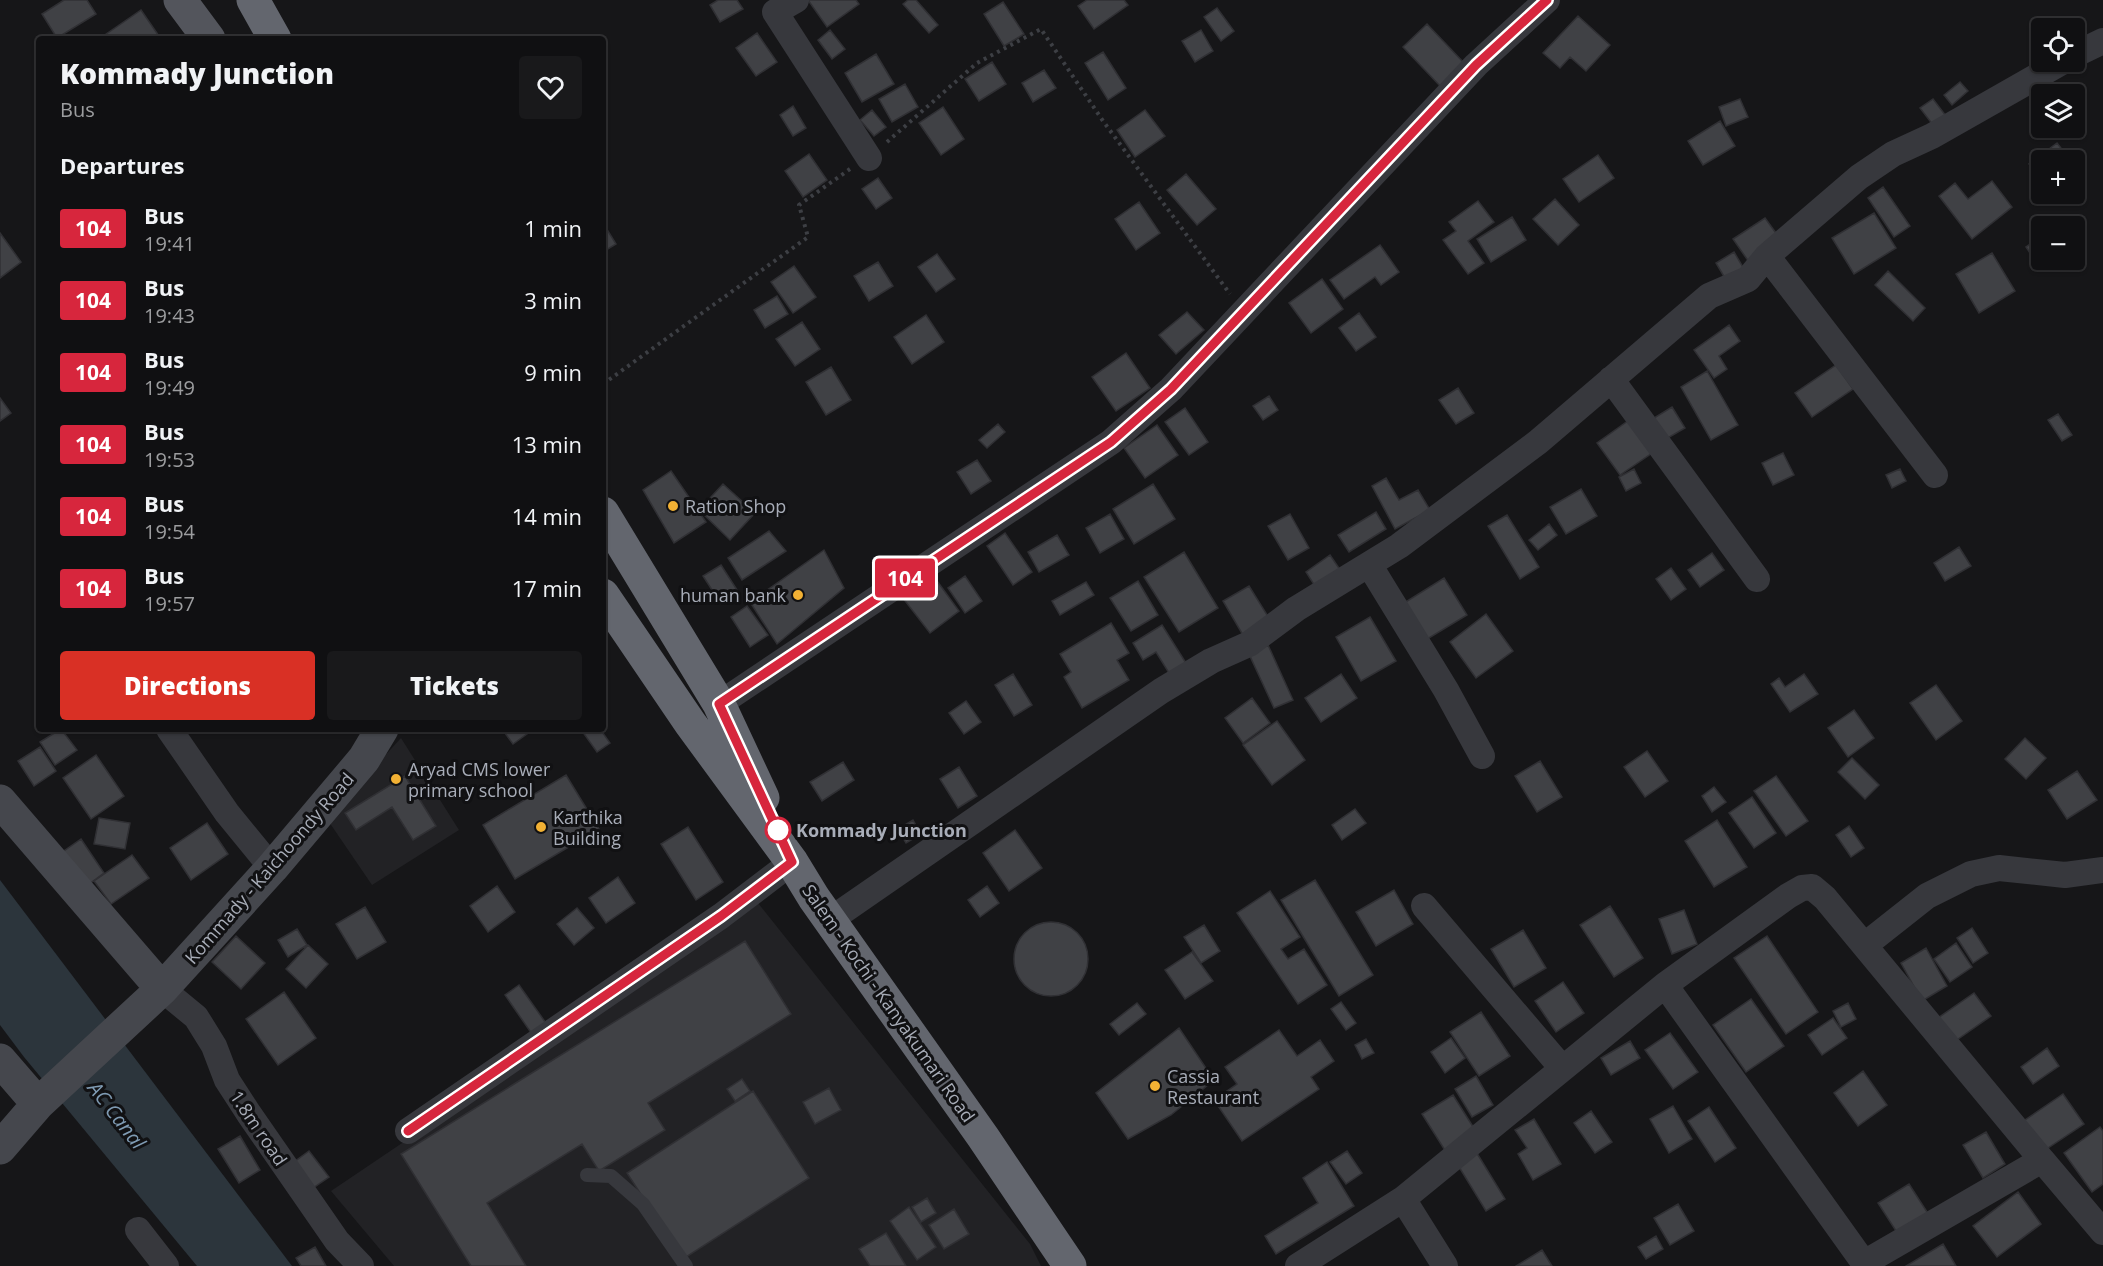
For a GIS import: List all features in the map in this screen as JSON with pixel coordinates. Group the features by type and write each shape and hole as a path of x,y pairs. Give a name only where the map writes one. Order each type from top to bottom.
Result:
{"highway":[{"path":"254,1 273,36"},
{"path":"606,518 719,704 792,862"},
{"name":"Salem - Kochi - Kanyakumari Road","path":"606,599 690,723 792,862 1070,1266"}],"main road":[{"path":"180,0 207,36"},
{"name":"Kommady - Kaichoondy Road","path":"38,1104 155,996 272,868 364,759 380,732"},
{"path":"0,801 155,996"},
{"path":"0,1060 38,1104 0,1148"}],"street":[{"path":"796,0 775,12 869,158"},
{"path":"719,704 1111,442 1171,389 1476,65 1547,0"},
{"path":"2085,50 2103,41"},
{"path":"830,920 1161,691 1211,661 1249,644 1296,609 1370,566 1538,442 1709,296 1748,279 1767,256 1859,177 1893,154 1932,136 2044,72"},
{"path":"1767,256 1935,475"},
{"path":"1611,379 1757,579"},
{"path":"1370,566 1441,682 1482,756"},
{"path":"171,732 227,813 272,868"},
{"path":"408,1131 721,916 792,862"},
{"path":"1865,945 1927,896 1971,874 1999,868 2065,875 2103,870"},
{"path":"1298,1266 1403,1199 1665,985 1788,896 1808,887 1825,898 2103,1232"},
{"path":"1424,906 1562,1068"},
{"path":"1665,985 1862,1264 2042,1160"},
{"name":"1.8m road","path":"155,996 196,1017 214,1046 227,1080 249,1114 337,1241 361,1266"},
{"path":"1403,1199 1444,1266"},
{"path":"138,1230 166,1266"}],"lane":[{"path":"587,1175 611,1176 643,1204 686,1266"}],"path":[{"path":"606,382 808,237 799,206 869,158 977,63 1041,29 1103,121 1244,312"}],"shaded area":[{"name":"Aryad CMS lower primary school","path":"401,738 459,830 372,885 327,819"},
{"path":"758,903 1030,1244 1041,1266 394,1266 331,1191"}],"water":[{"name":"AC Canal","path":"0,880 292,1266 197,1266 24,1057 0,1025"}],"building":[{"path":"64,0 87,0 96,14 60,36 56,36 42,14"},
{"path":"718,0 737,0 743,9 720,22 710,5"},
{"path":"808,0 856,0 859,4 827,27"},
{"path":"908,0 916,0 938,25 929,33 903,4"},
{"path":"1087,0 1124,0 1128,5 1094,29 1078,6"},
{"path":"1003,2 1024,34 1004,46 984,14"},
{"path":"1217,8 1234,31 1221,41 1204,17"},
{"path":"141,10 159,36 103,36"},
{"path":"1578,16 1610,45 1586,71 1570,57 1560,68 1543,53"},
{"path":"1427,24 1465,64 1441,87 1403,47"},
{"path":"830,30 845,49 832,59 818,40"},
{"path":"1201,30 1213,51 1195,62 1182,41"},
{"path":"757,33 777,62 756,76 736,48"},
{"path":"1103,52 1126,88 1108,100 1085,63"},
{"path":"876,54 894,84 862,102 845,73"},
{"path":"992,62 1006,84 979,101 965,79"},
{"path":"1044,70 1056,88 1033,102 1022,83"},
{"path":"1960,82 1968,91 1952,105 1944,95"},
{"path":"905,84 918,107 892,122 879,99"},
{"path":"1740,99 1748,117 1726,126 1719,107"},
{"path":"1933,99 1946,116 1933,125 1920,108"},
{"path":"793,106 806,128 793,136 780,115"},
{"path":"943,107 964,139 941,155 919,123"},
{"path":"872,110 886,127 874,136 860,120"},
{"path":"1145,110 1165,136 1135,157 1117,130"},
{"path":"1720,121 1735,146 1703,165 1688,141"},
{"path":"2057,143 2062,150 2048,150"},
{"path":"809,154 827,180 803,197 785,171"},
{"path":"1598,155 1614,178 1579,202 1563,179"},
{"path":"1186,174 1216,209 1197,225 1167,190"},
{"path":"878,178 892,198 876,209 862,189"},
{"path":"1992,181 2012,207 1972,239 1939,196 1955,183 1968,199"},
{"path":"1883,187 1910,226 1894,237 1868,198"},
{"path":"1555,199 1579,225 1558,245 1533,219"},
{"path":"1478,201 1494,222 1468,241 1484,263 1468,274 1443,240 1456,231 1449,222"},
{"path":"1139,202 1160,233 1136,250 1115,219"},
{"path":"1874,213 1896,248 1854,274 1832,238"},
{"path":"1512,217 1526,240 1491,262 1477,239"},
{"path":"1765,218 1781,240 1749,262 1733,239"},
{"path":"606,228 616,244 606,250"},
{"path":"0,233 21,262 0,278"},
{"path":"2031,244 2031,254 2026,247"},
{"path":"1380,245 1399,272 1381,285 1375,277 1344,299 1330,280"},
{"path":"1734,252 1747,274 1729,285 1716,263"},
{"path":"1992,253 2015,291 1979,313 1956,274"},
{"path":"937,254 955,279 936,292 918,267"},
{"path":"878,262 893,286 869,301 854,276"},
{"path":"794,266 816,297 793,313 771,282"},
{"path":"1888,271 1925,308 1913,321 1875,285"},
{"path":"1322,279 1343,309 1311,333 1289,303"},
{"path":"777,296 788,314 765,328 754,310"},
{"path":"1187,312 1204,330 1176,354 1159,335"},
{"path":"1359,313 1376,337 1356,351 1339,328"},
{"path":"926,315 944,342 912,364 894,337"},
{"path":"802,322 820,349 795,366 776,339"},
{"path":"1729,325 1740,341 1719,356 1727,369 1714,378 1694,350"},
{"path":"1126,353 1150,388 1116,411 1092,377"},
{"path":"1836,365 1853,389 1812,417 1795,393"},
{"path":"831,367 851,400 826,415 806,382"},
{"path":"1707,371 1738,425 1711,440 1681,387"},
{"path":"1458,388 1474,413 1456,424 1439,400"},
{"path":"1269,396 1278,410 1263,420 1253,406"},
{"path":"0,398 11,413 0,421"},
{"path":"1672,407 1685,428 1666,439 1654,418"},
{"path":"1185,408 1208,442 1189,455 1165,422"},
{"path":"2058,414 2072,435 2062,441 2048,420"},
{"path":"1632,418 1655,451 1620,475 1597,443"},
{"path":"998,424 1005,432 987,448 979,440"},
{"path":"1157,425 1178,455 1145,478 1124,448"},
{"path":"1783,453 1794,475 1773,485 1762,463"},
{"path":"977,460 991,481 971,494 957,472"},
{"path":"1634,469 1641,483 1626,491 1619,477"},
{"path":"1900,469 1906,481 1892,488 1886,475"},
{"name":"Ration Shop","path":"671,471 706,522 674,543 643,490"},
{"path":"1386,478 1399,500 1418,490 1430,510 1395,529 1372,486"},
{"path":"723,484 755,513 730,540 699,510"},
{"path":"1153,484 1175,519 1134,544 1113,509"},
{"path":"1581,489 1597,516 1566,534 1550,507"},
{"path":"1376,512 1386,529 1349,552 1338,535"},
{"path":"1110,514 1124,539 1100,553 1086,528"},
{"path":"1290,514 1309,548 1288,560 1268,526"},
{"path":"1507,515 1539,567 1520,579 1488,526"},
{"path":"1549,524 1557,535 1538,550 1529,540"},
{"path":"769,531 786,551 742,580 728,558"},
{"path":"1005,533 1032,572 1013,585 987,546"},
{"path":"1057,535 1069,555 1039,572 1028,552"},
{"path":"1959,547 1971,566 1945,581 1934,563"},
{"name":"human bank","path":"824,550 844,588 777,644 750,602"},
{"path":"1184,552 1218,608 1179,632 1144,577"},
{"path":"1712,553 1724,570 1700,587 1688,570"},
{"path":"1330,555 1345,577 1320,594 1306,572"},
{"path":"721,565 739,593 721,604 703,576"},
{"path":"1671,568 1686,589 1671,600 1656,579"},
{"path":"932,574 959,611 930,633 902,597"},
{"path":"965,576 982,601 965,613 948,588"},
{"path":"1444,578 1467,615 1419,644 1396,608"},
{"path":"1138,581 1158,615 1131,631 1110,598"},
{"path":"1086,582 1094,595 1060,615 1052,601"},
{"path":"1249,586 1274,626 1247,642 1223,601"},
{"path":"747,606 768,635 750,647 731,617"},
{"path":"1486,614 1513,651 1476,678 1450,642"},
{"path":"1370,617 1396,661 1361,681 1336,637"},
{"path":"1111,623 1129,653 1117,660 1129,680 1082,708 1064,677 1071,672 1060,654"},
{"path":"1162,625 1191,671 1174,681 1156,652 1143,660 1133,643"},
{"path":"1268,645 1293,700 1274,708 1249,654"},
{"path":"1013,674 1032,705 1014,716 995,685"},
{"path":"1341,674 1357,698 1321,722 1305,698"},
{"path":"1804,674 1818,694 1790,712 1771,684 1779,678 1785,687"},
{"path":"1936,685 1962,721 1936,740 1910,703"},
{"path":"1252,698 1270,723 1243,743 1225,718"},
{"path":"966,701 981,722 964,734 949,713"},
{"path":"1854,710 1874,738 1848,757 1828,728"},
{"path":"1277,721 1305,760 1272,785 1243,745"},
{"path":"56,732 63,732 77,750 55,765 40,742"},
{"path":"504,732 530,732 513,744"},
{"path":"583,732 602,732 610,743 597,752"},
{"path":"2025,738 2046,758 2026,779 2005,759"},
{"path":"40,747 56,771 34,786 18,761"},
{"path":"1647,751 1668,781 1645,797 1624,767"},
{"path":"96,755 124,796 91,819 63,778"},
{"path":"1852,758 1879,785 1865,799 1838,772"},
{"path":"1540,761 1562,797 1537,812 1515,776"},
{"path":"843,762 854,780 822,801 810,782"},
{"path":"959,767 977,796 958,808 940,779"},
{"path":"2077,771 2097,800 2067,819 2048,790"},
{"name":"Karthika Building","path":"566,775 599,829 515,879 483,825"},
{"path":"405,776 436,826 413,840 392,807 356,830 345,813"},
{"path":"1776,776 1808,821 1786,836 1754,791"},
{"path":"1714,787 1726,802 1712,812 1702,796"},
{"path":"1752,797 1776,833 1754,848 1729,813"},
{"path":"1355,809 1366,823 1342,840 1332,825"},
{"path":"99,818 130,823 125,849 94,844"},
{"path":"913,820 921,834 906,843 898,829"},
{"path":"1717,820 1747,867 1714,887 1685,841"},
{"path":"207,823 228,854 191,880 170,848"},
{"path":"1849,826 1864,848 1851,857 1836,835"},
{"path":"688,827 723,882 696,900 661,844"},
{"path":"1015,830 1042,868 1009,891 983,853"},
{"path":"81,839 104,873 85,887 61,853"},
{"path":"132,855 149,878 111,904 94,881"},
{"path":"618,877 635,903 606,923 589,898"},
{"path":"1315,880 1373,975 1339,996 1281,900"},
{"path":"497,886 515,912 488,932 470,906"},
{"path":"987,886 999,903 980,917 968,900"},
{"path":"1394,890 1413,924 1376,946 1356,912"},
{"path":"1270,891 1300,937 1281,949 1288,959 1304,949 1327,985 1298,1004 1237,913"},
{"path":"1610,906 1643,958 1614,977 1580,925"},
{"path":"365,907 386,942 357,959 336,924"},
{"path":"577,908 594,928 574,945 557,924"},
{"path":"1684,910 1697,944 1672,954 1659,919"},
{"path":"1051,922 1065,925 1077,933 1085,945 1088,959 1085,973 1077,985 1065,993 1051,996 1037,993 1025,985 1017,973 1014,959 1017,945 1025,933 1037,925"},
{"path":"1204,925 1220,951 1201,963 1184,937"},
{"path":"1972,928 1988,953 1973,963 1957,938"},
{"path":"297,929 307,945 288,957 278,940"},
{"path":"1523,930 1546,968 1514,987 1491,949"},
{"path":"236,936 265,963 241,989 212,962"},
{"path":"1767,936 1818,1012 1786,1034 1734,958"},
{"path":"745,941 791,1014 648,1103 665,1130 599,1171 582,1144 487,1203 526,1266 471,1266 401,1154"},
{"path":"1956,943 1972,967 1950,982 1934,959"},
{"path":"308,945 328,964 306,988 286,969"},
{"path":"1926,948 1947,986 1922,1001 1901,963"},
{"path":"1192,952 1213,981 1185,999 1165,970"},
{"path":"1563,982 1584,1013 1556,1032 1535,1001"},
{"path":"519,985 548,1026 534,1037 505,995"},
{"path":"284,992 316,1038 278,1065 246,1019"},
{"path":"1974,993 1991,1016 1951,1044 1935,1020"},
{"path":"1751,999 1784,1046 1746,1072 1713,1025"},
{"path":"1341,1002 1356,1023 1346,1030 1331,1009"},
{"path":"1137,1003 1146,1014 1119,1035 1110,1024"},
{"path":"1848,1003 1856,1019 1841,1027 1833,1011"},
{"path":"1481,1012 1510,1056 1479,1076 1450,1032"},
{"path":"1833,1018 1847,1038 1822,1055 1808,1035"},
{"name":"Cassia Restaurant","path":"1179,1028 1214,1080 1171,1115 1128,1139 1096,1093"},
{"path":"1279,1030 1297,1056 1320,1040 1334,1061 1311,1077 1319,1089 1242,1141 1214,1100 1237,1084 1225,1067"},
{"path":"1670,1033 1698,1072 1673,1089 1645,1050"},
{"path":"1451,1038 1465,1058 1445,1073 1431,1052"},
{"path":"1366,1039 1374,1053 1362,1059 1355,1045"},
{"path":"1630,1041 1640,1058 1611,1075 1601,1058"},
{"path":"2047,1048 2059,1066 2033,1084 2021,1067"},
{"path":"1863,1071 1887,1105 1858,1126 1834,1093"},
{"path":"1476,1076 1493,1105 1472,1117 1455,1089"},
{"path":"742,1079 750,1091 735,1101 727,1089"},
{"path":"829,1088 841,1110 815,1124 803,1102"},
{"path":"753,1091 809,1178 683,1259 627,1173"},
{"path":"2063,1094 2084,1124 2042,1152 2022,1122"},
{"path":"1453,1095 1477,1133 1446,1152 1422,1114"},
{"path":"1673,1106 1692,1139 1669,1153 1650,1119"},
{"path":"1709,1107 1736,1148 1715,1162 1688,1121"},
{"path":"1591,1111 1612,1142 1595,1153 1574,1123"},
{"path":"1534,1119 1561,1164 1533,1180 1518,1154 1527,1148 1515,1130"},
{"path":"2100,1127 2103,1131 2103,1184 2092,1192 2064,1153"},
{"path":"1986,1132 2005,1164 1983,1178 1963,1145"},
{"path":"240,1136 260,1170 239,1183 218,1149"},
{"path":"1475,1150 1505,1199 1486,1211 1456,1162"},
{"path":"309,1151 329,1177 313,1188 294,1162"},
{"path":"1347,1151 1362,1173 1346,1184 1330,1162"},
{"path":"1327,1162 1354,1206 1276,1254 1265,1236 1318,1203 1303,1178"},
{"path":"1909,1184 1929,1215 1898,1234 1878,1203"},
{"path":"2018,1192 2041,1224 1997,1257 1973,1226"},
{"path":"927,1198 936,1213 921,1222 912,1207"},
{"path":"1678,1204 1694,1231 1670,1245 1654,1218"},
{"path":"909,1207 936,1247 917,1260 890,1221"},
{"path":"954,1209 969,1234 944,1249 929,1225"},
{"path":"886,1233 906,1266 870,1266 859,1249"},
{"path":"1656,1236 1663,1249 1646,1259 1638,1247"},
{"path":"1943,1244 1956,1266 1906,1266"},
{"path":"315,1247 326,1266 301,1266 296,1258"},
{"path":"1542,1250 1552,1266 1516,1266"}],"bus line":[{"name":"104","path":"408,1131 721,916 792,862 719,704 1111,442 1144,414 1171,389 1476,65 1547,0"}],"place":[{"name":"Ration Shop","path":"673,506"},
{"name":"human bank","path":"798,595"},
{"name":"Aryad CMS lower primary school","path":"396,779"},
{"name":"Karthika Building","path":"541,827"},
{"name":"Kommady Junction","path":"778,830"},
{"name":"Cassia Restaurant","path":"1155,1086"}]}
